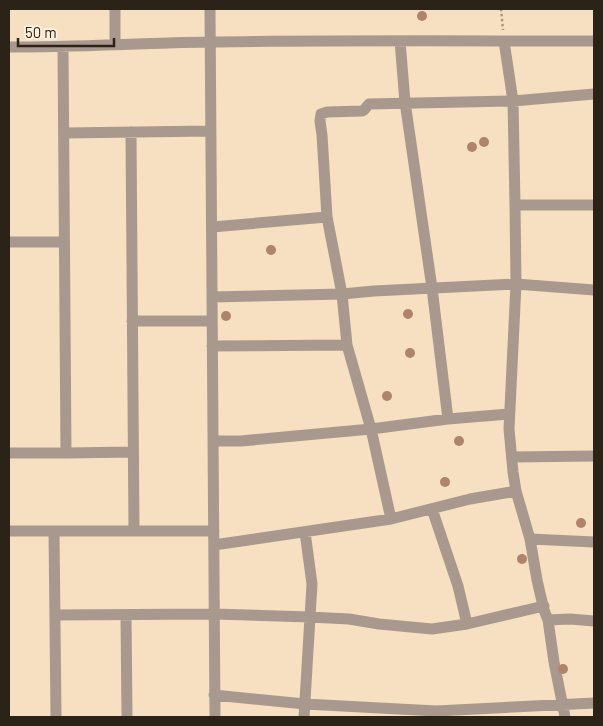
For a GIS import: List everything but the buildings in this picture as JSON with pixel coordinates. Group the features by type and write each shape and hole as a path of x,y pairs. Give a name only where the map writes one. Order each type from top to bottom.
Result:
{"street":[{"path":"115,9 115,44"},
{"path":"210,9 215,717"},
{"path":"400,41 405,102 432,288 448,419"},
{"path":"504,41 513,101 515,204 516,284 509,429 516,491 530,539 537,580 548,620 554,662 566,717"},
{"path":"9,47 211,42 594,41"},
{"path":"63,47 66,453"},
{"path":"391,519 371,429 347,345 342,294 327,217 321,114 327,112 362,111 369,104 513,101 594,94"},
{"path":"64,133 211,131"},
{"path":"130,132 134,531"},
{"path":"515,204 594,205"},
{"path":"212,227 327,217"},
{"path":"9,242 64,242"},
{"path":"212,297 342,294 516,284 594,290"},
{"path":"132,321 212,321"},
{"path":"212,346 347,345"},
{"path":"213,441 241,441 509,414"},
{"path":"9,452 133,452"},
{"path":"512,457 594,456"},
{"path":"214,545 391,519 470,499 516,491"},
{"path":"432,509 458,586 467,624"},
{"path":"9,531 214,531"},
{"path":"54,531 56,717"},
{"path":"304,532 312,584 304,717"},
{"path":"530,539 594,542"},
{"path":"55,615 214,614 309,617 349,619 432,629 467,624 544,606"},
{"path":"126,615 127,717"},
{"path":"548,620 594,621"},
{"path":"214,695 436,714 500,712 594,703"}],"path":[{"path":"501,9 504,41"}]}
